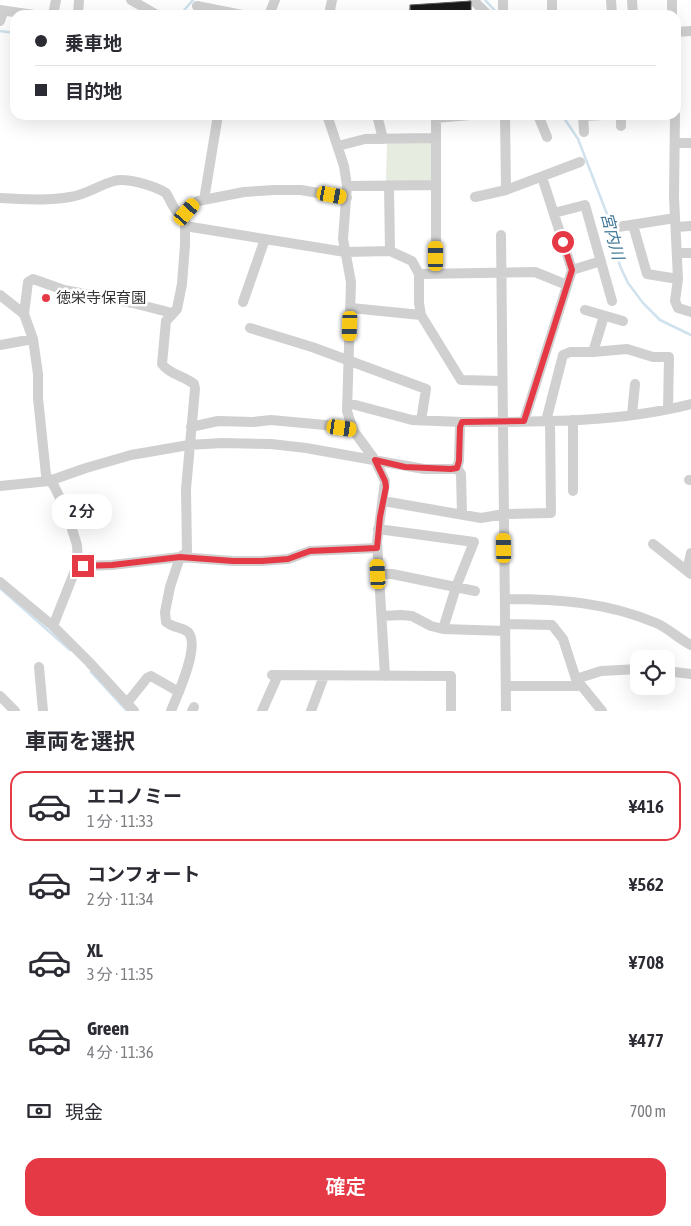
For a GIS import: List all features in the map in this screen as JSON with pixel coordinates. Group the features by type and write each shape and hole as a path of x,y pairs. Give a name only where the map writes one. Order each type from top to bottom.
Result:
{"street":[{"path":"131,0 146,10"},
{"path":"473,0 483,10"},
{"path":"198,7 214,10"},
{"path":"204,200 217,120"},
{"path":"329,120 344,166 347,186 343,239 351,282 347,411 353,430 375,460 385,481 377,548 385,676"},
{"path":"378,120 383,139"},
{"path":"436,120 436,274"},
{"path":"505,120 506,190"},
{"path":"540,120 547,137"},
{"path":"583,120 584,132"},
{"path":"621,120 622,126"},
{"path":"675,120 678,279 675,301 678,308 691,312"},
{"path":"338,146 365,139 436,138"},
{"path":"676,143 691,143"},
{"path":"475,198 506,190 580,162"},
{"path":"524,421 572,270 542,177"},
{"path":"0,198 34,200 73,197 114,181 127,180 166,192 177,212 185,221 265,239 345,252 390,251 412,261 419,274 421,315 461,380 502,381"},
{"path":"347,186 436,185"},
{"path":"389,187 390,251"},
{"path":"171,711 188,663 191,641 190,634 166,622 165,612 170,587 180,557 187,552 186,489 194,384 165,369 162,364 166,321 177,309 182,284 185,221 195,203 244,192 301,190 347,198"},
{"path":"554,213 585,205 612,301"},
{"path":"618,227 676,222 691,226"},
{"path":"633,225 647,274 678,279"},
{"path":"501,235 506,711"},
{"path":"243,302 265,239"},
{"path":"677,253 691,253"},
{"path":"572,270 601,261"},
{"path":"419,274 535,272 567,285"},
{"path":"53,626 78,563 77,545 66,510 46,475 38,398 38,374 33,340 24,314 28,282 33,279 58,289 132,303 172,313"},
{"path":"0,294 24,314"},
{"path":"350,308 421,315"},
{"path":"585,310 623,321"},
{"path":"593,352 604,316"},
{"path":"250,328 312,346 426,390 421,421"},
{"path":"0,345 33,340"},
{"path":"383,501 481,518 504,514 551,513 548,421 563,355 570,352 627,349 653,357 669,357 668,409"},
{"path":"632,416 635,384"},
{"path":"348,403 412,420 462,422 548,421 632,416 691,404"},
{"path":"191,427 218,421 254,422 271,420 325,424 353,430"},
{"path":"573,420 573,491"},
{"path":"462,422 457,468 461,474 462,514"},
{"path":"0,486 49,480 131,455 189,445 222,443 271,444 306,448 405,467 424,469 457,468"},
{"path":"378,529 474,542 456,587 443,629"},
{"path":"653,544 689,573"},
{"path":"78,563 83,566 112,565 180,557 262,561 288,559 310,551 377,548"},
{"path":"689,573 691,553"},
{"path":"378,574 392,574 475,591"},
{"path":"0,582 53,626 130,707 147,678 151,676 179,692"},
{"path":"505,599 552,599 589,603 658,623 691,645"},
{"path":"382,616 401,614 412,616 431,626 443,629 552,625 562,639 579,683 602,711"},
{"path":"39,667 43,711"},
{"path":"506,686 579,683 601,671 630,669"},
{"path":"675,672 691,674"},
{"path":"262,711 275,675 451,676 451,711"},
{"path":"311,711 324,676"},
{"path":"0,696 15,711"}],"shaded area":[{"path":"387,142 429,142 434,146 434,178 429,183 386,183"}],"building":[{"path":"471,1 471,10 410,10 410,5"}],"waterway":[{"name":"宮内川","path":"184,10 193,0"},
{"name":"宮内川","path":"485,0 494,10"},
{"name":"宮内川","path":"0,31 10,32"},
{"name":"宮内川","path":"565,120 578,139 607,214 620,266 628,283 643,303 660,320 691,335"},
{"path":"0,588 70,650"},
{"path":"91,672 127,711"}],"place":[{"name":"徳栄寺保育園","path":"46,298"}],"route":[{"path":"83,566 112,565 180,557 262,561 288,559 310,551 377,548 380,517 386,487 375,460 424,469 457,468 462,422 524,421 572,270 563,242"}]}
